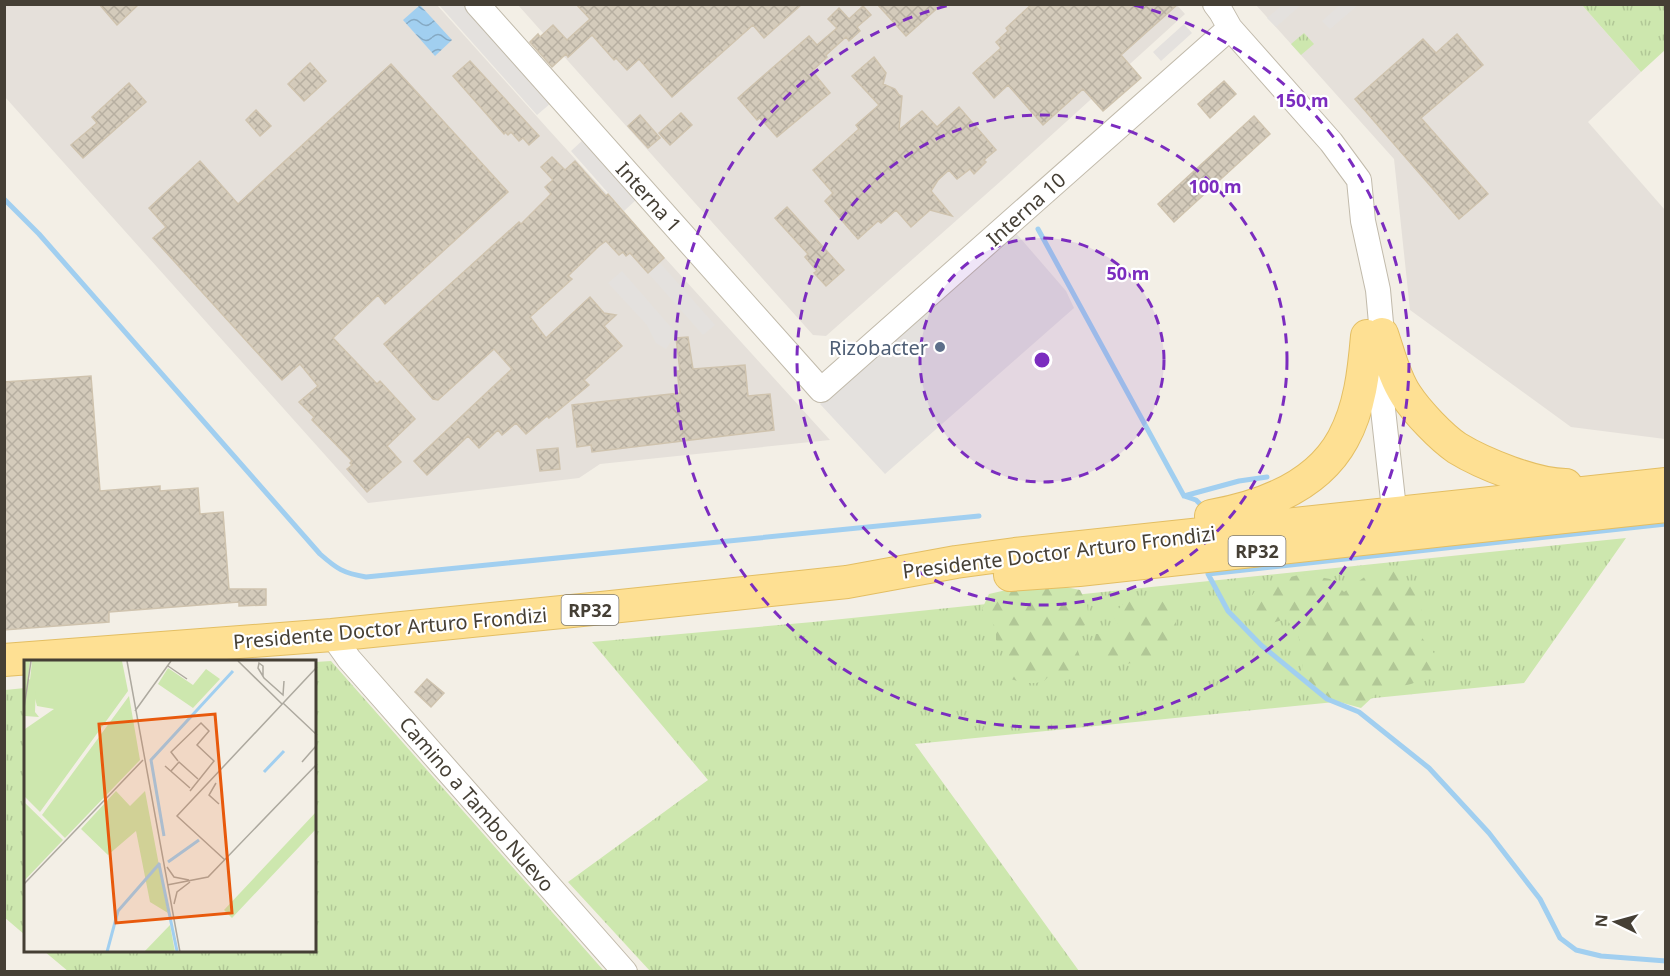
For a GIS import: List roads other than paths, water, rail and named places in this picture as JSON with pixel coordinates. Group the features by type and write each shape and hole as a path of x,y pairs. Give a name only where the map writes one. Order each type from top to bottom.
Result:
{"main road":[{"path":"1016,554 1244,508 1264,502 1300,485 1330,458 1343,441 1357,403 1364,369 1376,345 1394,370 1414,407 1455,446 1471,456 1528,478 1560,485 1633,486"},
{"name":"Presidente Doctor Arturo Frondizi","path":"4,660 332,635 847,582 956,562 1016,554 1395,520 1633,486 1665,484"},
{"path":"1115,566 1227,545 1395,520 1665,499"},
{"name":"Presidente Doctor Arturo Frondizi","path":"847,582 958,579 1068,571 1665,506"}],"street":[{"name":"Interna 1","path":"477,4 821,390"},
{"path":"1215,4 1230,27 1331,142 1359,180 1363,221 1363,292 1376,345 1395,520"},
{"name":"Interna 10","path":"821,390 1230,27"},
{"name":"Camino a Tambo Nuevo","path":"332,635 349,659 625,972"}],"water":[{"path":"420,5 452,40 435,56 403,20"}],"waterway":[{"path":"4,199 39,234 320,554 336,567 352,574 366,577 979,516"},
{"path":"1038,229 1184,496 1200,504"},
{"path":"1184,496 1239,481 1267,477"},
{"path":"1208,574 1666,524"},
{"path":"1208,567 1208,574 1228,611 1261,645 1327,699 1359,712 1429,768 1489,833 1540,899 1560,938 1576,950 1601,956 1666,961"}],"place":[{"name":"Rizobacter","path":"940,347"}]}
